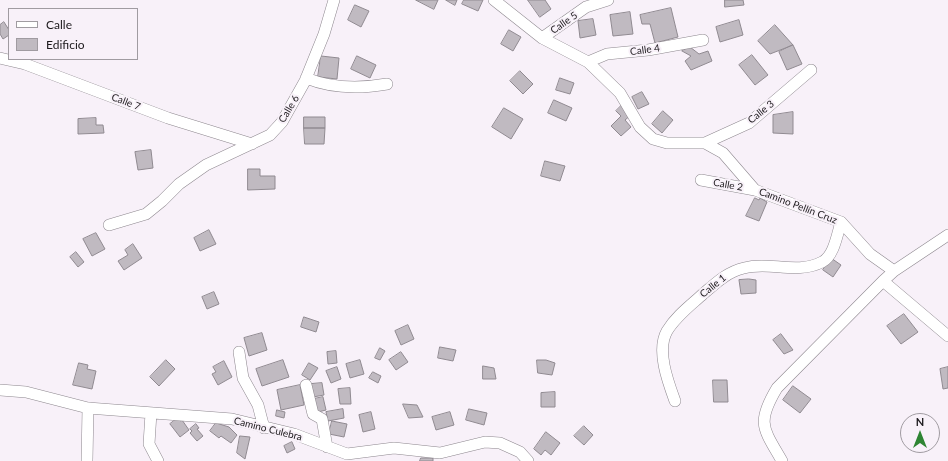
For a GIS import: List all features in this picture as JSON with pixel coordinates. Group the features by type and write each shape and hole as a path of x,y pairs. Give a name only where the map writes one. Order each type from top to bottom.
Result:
{"street":[{"name":"Calle 6","path":"109,225 146,214 179,184 194,175 206,165 270,135 282,122 306,78 324,34 334,0"},
{"name":"Camino Pellín Cruz","path":"494,0 542,38 588,62 620,93 640,127 653,139 667,143 705,143 723,153 755,190 841,222 870,254 894,272"},
{"name":"Calle 5","path":"542,38 586,7 608,0"},
{"name":"Calle 4","path":"588,62 607,54 648,50 703,40"},
{"name":"Calle 7","path":"8,60 25,64 168,118 252,144"},
{"name":"Calle 3","path":"705,143 748,123 811,70"},
{"path":"306,78 321,84 344,88 365,88 387,84"},
{"name":"Calle 2","path":"701,180 755,190"},
{"name":"Calle 1","path":"676,401 666,378 663,347 667,332 682,312 722,278 733,271 758,266 802,268 822,262 827,258 831,251 841,222"},
{"path":"782,461 767,435 763,420 766,406 777,388 883,281 948,235"},
{"path":"883,281 948,336"},
{"path":"239,352 244,378 258,405 264,428"},
{"path":"306,385 313,414 322,419 327,447"},
{"name":"Camino Culebra","path":"0,390 26,392 88,408 232,419 264,428 294,434 347,454 394,448 440,453 485,442 500,443 520,452 528,461"},
{"path":"87,461 88,408"},
{"path":"151,413 149,444 158,461"}],"building":[{"path":"416,0 438,0 434,9"},
{"path":"446,0 457,0 455,5"},
{"path":"464,0 483,0 478,11 462,4"},
{"path":"528,0 545,0 551,9 540,17"},
{"path":"725,0 743,0 744,5 725,7"},
{"path":"355,5 369,11 361,27 348,20"},
{"path":"671,8 678,37 655,43 650,24 642,24 640,15"},
{"path":"630,12 633,34 613,36 610,15"},
{"path":"593,19 596,35 580,38 578,21"},
{"path":"739,20 743,35 720,42 716,27"},
{"path":"4,22 8,28 8,36 3,39 0,34 0,25"},
{"path":"775,25 793,45 770,54 758,41"},
{"path":"509,30 521,37 513,51 501,44"},
{"path":"793,45 802,64 787,70 779,52"},
{"path":"690,47 699,54 708,51 712,61 691,70 685,61 691,56 682,51"},
{"path":"752,55 768,75 755,85 739,65"},
{"path":"321,56 339,58 337,79 318,77"},
{"path":"357,56 376,65 370,78 351,69"},
{"path":"520,71 533,84 523,94 510,81"},
{"path":"560,78 574,83 570,94 556,90"},
{"path":"642,92 649,104 638,109 632,97"},
{"path":"554,100 572,108 566,121 548,113"},
{"path":"622,105 631,115 625,120 631,127 621,136 611,126 621,116 616,111"},
{"path":"504,108 523,119 511,139 492,127"},
{"path":"663,111 673,120 662,133 652,124"},
{"path":"793,112 793,134 773,133 773,115"},
{"path":"304,117 325,117 325,128 304,128"},
{"path":"96,118 96,125 103,125 104,133 78,134 78,119"},
{"path":"304,128 325,128 324,144 305,144"},
{"path":"151,150 153,168 138,170 135,152"},
{"path":"545,161 565,166 560,181 541,176"},
{"path":"248,169 260,169 260,176 275,176 275,189 248,190"},
{"path":"755,198 759,200 760,198 767,202 759,221 746,216"},
{"path":"209,230 216,244 200,251 194,238"},
{"path":"96,233 105,249 92,256 83,239"},
{"path":"133,244 142,258 124,270 118,261 128,255 125,250"},
{"path":"76,252 84,262 78,267 70,257"},
{"path":"831,258 841,265 833,277 823,270"},
{"path":"739,280 756,280 756,293 741,294"},
{"path":"214,292 219,304 207,309 202,297"},
{"path":"904,314 918,332 901,344 887,326"},
{"path":"304,317 319,322 316,332 301,327"},
{"path":"408,325 414,339 401,345 395,331"},
{"path":"262,333 267,350 249,356 244,338"},
{"path":"781,334 793,350 784,354 773,340"},
{"path":"440,347 456,350 453,361 438,358"},
{"path":"380,348 385,351 380,360 375,358"},
{"path":"336,351 337,363 328,364 327,352"},
{"path":"401,352 408,362 396,370 389,360"},
{"path":"166,360 175,369 159,386 150,377"},
{"path":"283,360 289,377 262,386 256,369"},
{"path":"360,360 364,374 350,378 346,364"},
{"path":"537,360 546,360 555,363 552,375 538,373"},
{"path":"224,361 232,377 218,385 212,374 216,372 213,367"},
{"path":"79,363 88,365 87,369 96,371 92,389 73,385"},
{"path":"309,363 318,368 310,380 302,375"},
{"path":"483,366 494,368 496,379 483,379"},
{"path":"337,367 341,379 331,383 326,371"},
{"path":"948,367 948,388 943,389 940,369"},
{"path":"373,372 381,376 378,383 369,378"},
{"path":"713,380 727,380 728,402 714,402"},
{"path":"322,383 324,395 313,397 311,384"},
{"path":"300,385 304,405 281,410 277,390"},
{"path":"793,386 811,399 800,413 783,400"},
{"path":"350,388 351,404 340,404 338,389"},
{"path":"555,392 555,407 541,407 541,393"},
{"path":"323,397 326,410 318,412 314,399"},
{"path":"403,404 417,405 423,417 409,418"},
{"path":"343,409 344,418 328,421 326,412"},
{"path":"469,409 487,413 484,425 466,420"},
{"path":"277,410 285,412 284,418 276,416"},
{"path":"371,412 375,429 363,432 359,415"},
{"path":"450,412 454,425 436,430 432,417"},
{"path":"178,418 180,421 182,420 189,430 180,437 170,424"},
{"path":"332,421 347,424 344,437 329,434"},
{"path":"216,423 229,427 237,435 231,443 221,436 219,438 210,431"},
{"path":"196,424 199,428 197,429 203,436 197,441 190,433 192,431 190,429"},
{"path":"584,426 593,435 584,445 574,436"},
{"path":"546,432 560,443 551,455 545,450 541,455 534,449"},
{"path":"240,436 250,437 245,459 237,453"},
{"path":"292,442 295,449 287,453 284,446"},
{"path":"421,458 433,458 433,461 420,461"}]}
